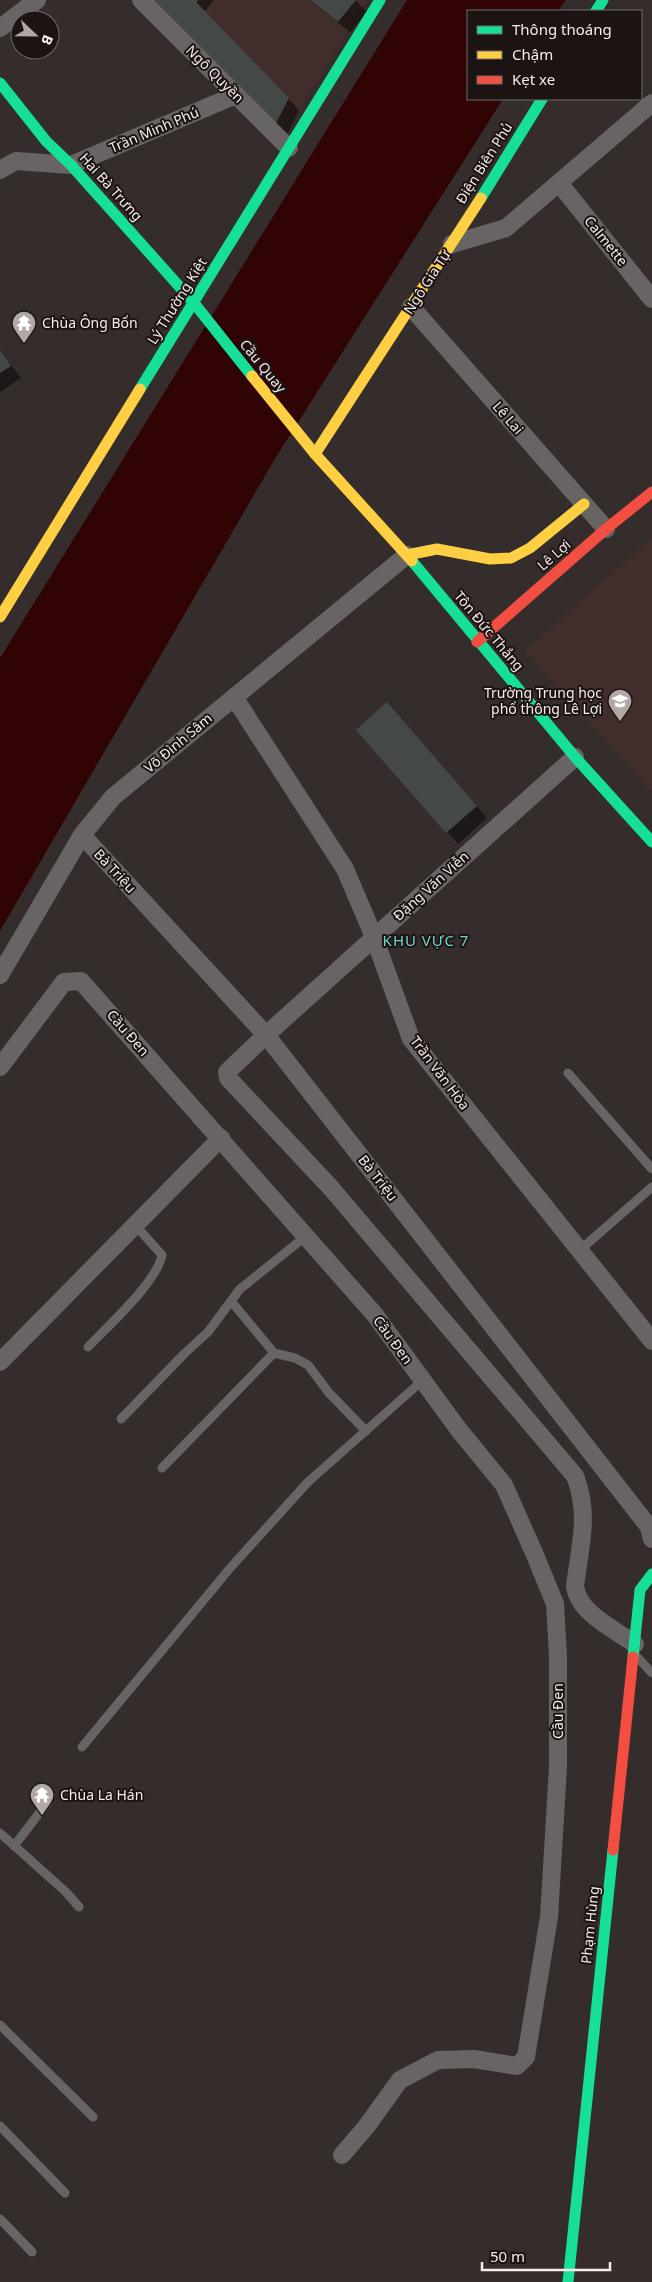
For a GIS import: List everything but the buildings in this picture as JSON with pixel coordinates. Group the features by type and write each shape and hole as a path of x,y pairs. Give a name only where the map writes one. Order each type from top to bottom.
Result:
{"main road":[{"name":"Lý Thường Kiệt","path":"0,617 197,307 289,148 380,0"},
{"name":"Hai Bà Trưng","path":"0,84 46,141 71,165 197,307"},
{"name":"Điện Biên Phủ","path":"452,244 541,100"},
{"name":"Ngô Gia Tự","path":"315,454 452,244"},
{"name":"Cầu Quay","path":"197,307 303,439"},
{"name":"Tôn Đức Thắng","path":"303,439 407,555 477,642 575,757 652,842"},
{"name":"Lê Lợi","path":"477,642 606,529 652,492"},
{"path":"407,555 437,549 490,559 512,558 530,548 584,504"},
{"name":"Phạm Hùng","path":"568,2282 640,1590 652,1574"}],"street":[{"path":"0,28 37,0"},
{"name":"Ngô Quyền","path":"141,0 289,148"},
{"name":"Trần Minh Phú","path":"71,165 236,95"},
{"name":"Ngô Gia Tự","path":"452,244 506,228 652,103"},
{"path":"0,170 16,161 71,165"},
{"name":"Calmette","path":"559,183 652,299"},
{"name":"Lê Lai","path":"411,307 606,529"},
{"name":"Võ Đình Sâm","path":"0,975 82,835 113,797 407,555"},
{"name":"Trần Văn Hòa","path":"234,697 346,869 412,1039 652,1341"},
{"name":"Đặng Văn Viễn","path":"575,757 232,1065 228,1072 228,1078 331,1188 575,1476 582,1494 584,1516 575,1586 576,1596 585,1608 634,1648"},
{"name":"Bà Triệu","path":"82,835 266,1034 649,1527 652,1538"},
{"name":"Cầu Đen","path":"0,1066 64,982 81,981 375,1315 459,1430 504,1485 555,1604 558,1656 558,1767 549,1917 526,2057 517,2066 474,2059 438,2060 400,2080 366,2128 342,2155"},
{"path":"0,1362 221,1138"}],"lane":[{"path":"568,1073 652,1169"},
{"path":"580,1250 652,1187"},
{"path":"88,1347 153,1277 161,1261 162,1256 136,1225"},
{"path":"121,1419 208,1332 240,1289 306,1236"},
{"path":"230,1302 274,1352 295,1358 308,1365 329,1393 366,1431"},
{"path":"162,1468 274,1352"},
{"path":"82,1748 231,1567 308,1482 423,1380"},
{"path":"634,1648 652,1673"},
{"path":"14,1846 47,1803"},
{"path":"0,1833 66,1892 79,1907"},
{"path":"0,2025 93,2117"},
{"path":"0,2126 65,2193"},
{"path":"0,2219 32,2252"}],"shaded area":[{"path":"147,0 367,0 285,135"},
{"path":"407,0 566,0 559,10 467,10 467,100 502,100 276,457 0,931 0,658"},
{"name":"Trường Trung học phổ thông Lê Lợi","path":"652,538 652,792 525,651"}],"traffic: fast":[{"path":"140,389 380,0"},
{"path":"597,10 603,0"},
{"path":"0,83 46,141 71,165 194,303 252,376"},
{"path":"481,198 541,100"},
{"path":"412,561 575,757 652,842"},
{"path":"633,1657 640,1590 652,1574"},
{"path":"568,2282 613,1850"}],"traffic: slow":[{"path":"315,454 481,198"},
{"path":"252,376 315,454 412,561"},
{"path":"0,617 140,389"},
{"path":"407,555 437,549 490,559 511,558 530,548 584,504"}],"traffic: jam":[{"path":"477,642 606,529 652,492"},
{"path":"613,1850 633,1657"}],"place":[{"name":"Chùa Ông Bổn","path":"24,344"},
{"name":"Trường Trung học phổ thông Lê Lợi","path":"620,722"},
{"name":"Chùa La Hán","path":"42,1816"}],"district":[{"name":"KHU VỰC 7","path":"426,941"}]}
